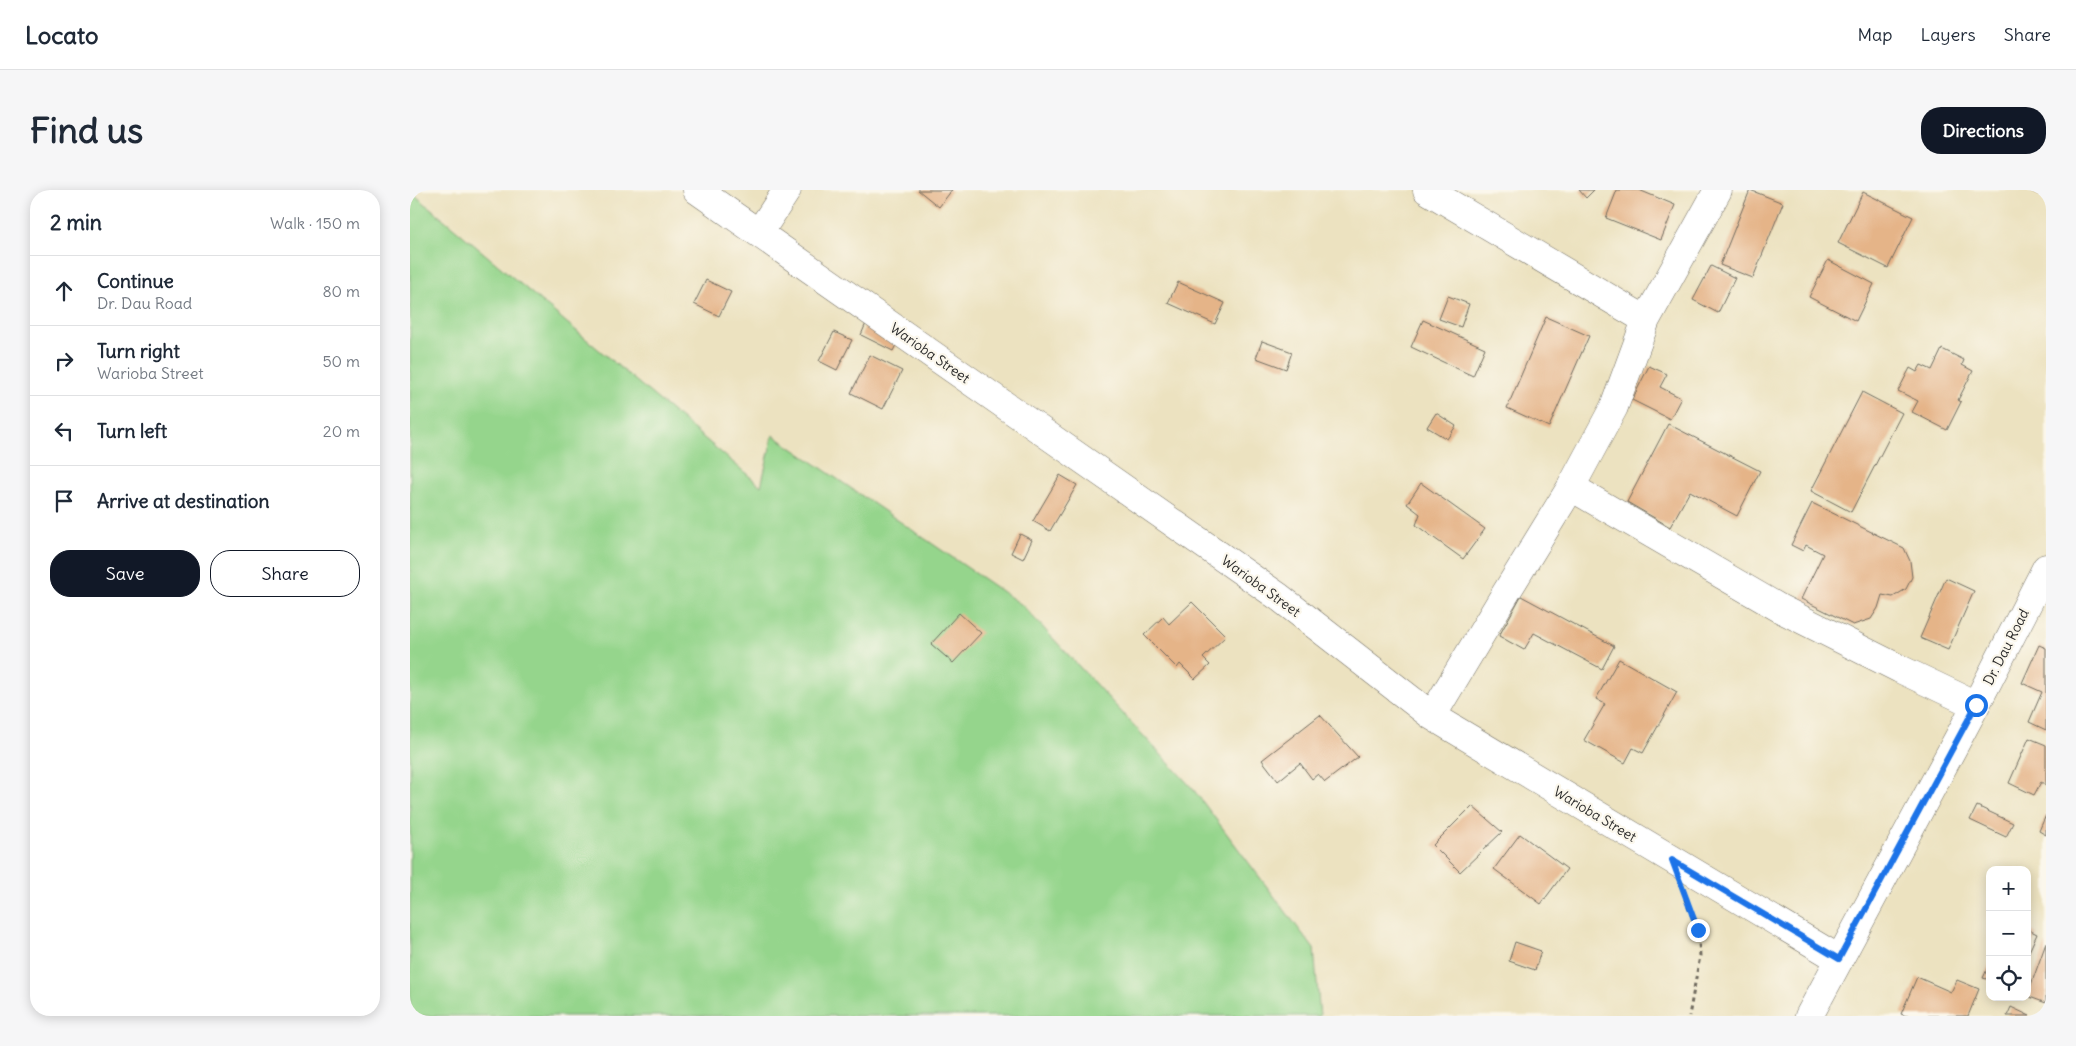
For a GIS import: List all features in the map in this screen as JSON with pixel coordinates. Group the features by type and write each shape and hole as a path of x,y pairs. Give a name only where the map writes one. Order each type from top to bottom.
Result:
{"street":[{"name":"Warioba Street","path":"697,190 1279,597 1432,716 1839,959"},
{"path":"759,233 787,190"},
{"path":"1427,190 1646,320"},
{"path":"1432,716 1571,487 1614,407 1646,320 1718,190"},
{"path":"1571,487 1781,609 1976,705"},
{"name":"Dr. Dau Road","path":"1809,1016 2044,578"}],"path":[{"path":"1672,860 1698,930 1700,956 1689,1016"}],"green space":[{"path":"410,191 761,486 773,435 1022,605 1193,789 1314,949 1320,1016 410,1016"}],"building":[{"path":"918,190 952,190 939,207"},
{"path":"1579,190 1594,190 1586,198"},
{"path":"1617,190 1639,190 1675,205 1661,240 1606,218"},
{"path":"1750,190 1783,203 1753,278 1720,265"},
{"path":"2028,190 2046,190 2046,198"},
{"path":"1863,192 1913,217 1888,268 1838,243"},
{"path":"1828,260 1874,284 1856,321 1809,297"},
{"path":"1711,266 1735,278 1718,313 1693,300"},
{"path":"706,280 731,292 719,316 694,304"},
{"path":"1178,282 1225,303 1215,324 1168,303"},
{"path":"1448,296 1469,304 1461,327 1439,319"},
{"path":"1546,317 1589,336 1549,427 1507,408"},
{"path":"1423,320 1485,348 1473,376 1411,347"},
{"path":"867,321 900,337 893,351 861,335"},
{"path":"834,332 852,340 837,370 819,361"},
{"path":"1262,341 1292,352 1286,369 1256,358"},
{"path":"1942,349 1964,360 1962,365 1973,371 1958,400 1961,402 1947,430 1912,412 1918,401 1898,391 1910,368 1917,372 1921,365 1932,370"},
{"path":"870,355 902,371 883,409 851,393"},
{"path":"1649,366 1667,374 1660,387 1681,398 1670,419 1632,400"},
{"path":"1862,392 1902,413 1851,512 1811,491"},
{"path":"1436,413 1456,426 1447,439 1427,427"},
{"path":"1668,424 1760,471 1737,516 1690,491 1670,527 1627,502"},
{"path":"1060,475 1077,485 1050,531 1033,521"},
{"path":"1421,483 1485,529 1463,559 1416,525 1420,514 1407,504"},
{"path":"1812,503 1904,548 1910,561 1912,577 1906,589 1893,597 1882,595 1878,608 1871,619 1853,625 1801,599 1823,554 1806,545 1803,551 1791,545"},
{"path":"1020,534 1032,540 1023,559 1011,553"},
{"path":"1946,578 1974,591 1948,650 1920,638"},
{"path":"1521,596 1614,646 1602,669 1534,633 1524,650 1499,636"},
{"path":"1192,602 1226,636 1203,658 1210,665 1195,679 1180,664 1177,668 1144,635 1163,617 1169,624"},
{"path":"959,613 981,633 953,663 931,644"},
{"path":"2039,645 2046,648 2046,730 2029,722 2042,692 2022,683"},
{"path":"1619,659 1677,692 1643,753 1633,748 1625,763 1584,740 1605,704 1596,699"},
{"path":"1320,715 1358,757 1325,782 1318,774 1312,779 1300,763 1278,781 1262,760"},
{"path":"2029,738 2046,745 2046,785 2041,782 2034,795 2009,783"},
{"path":"1472,806 1502,832 1460,872 1433,845"},
{"path":"1977,806 2013,823 2006,837 1970,820"},
{"path":"2046,815 2046,835 2039,831"},
{"path":"1520,834 1567,869 1541,904 1494,869"},
{"path":"2031,931 2037,934 2031,947"},
{"path":"1515,942 1541,951 1535,970 1509,961"},
{"path":"2046,943 2046,1003 2031,997 2031,985"},
{"path":"1917,977 1951,992 1957,980 1979,989 1968,1016 1906,1016 1901,1014"},
{"path":"2011,1007 2030,1016 2007,1016"}],"route":[{"path":"1698,930 1672,860 1839,959 1976,705"}]}
